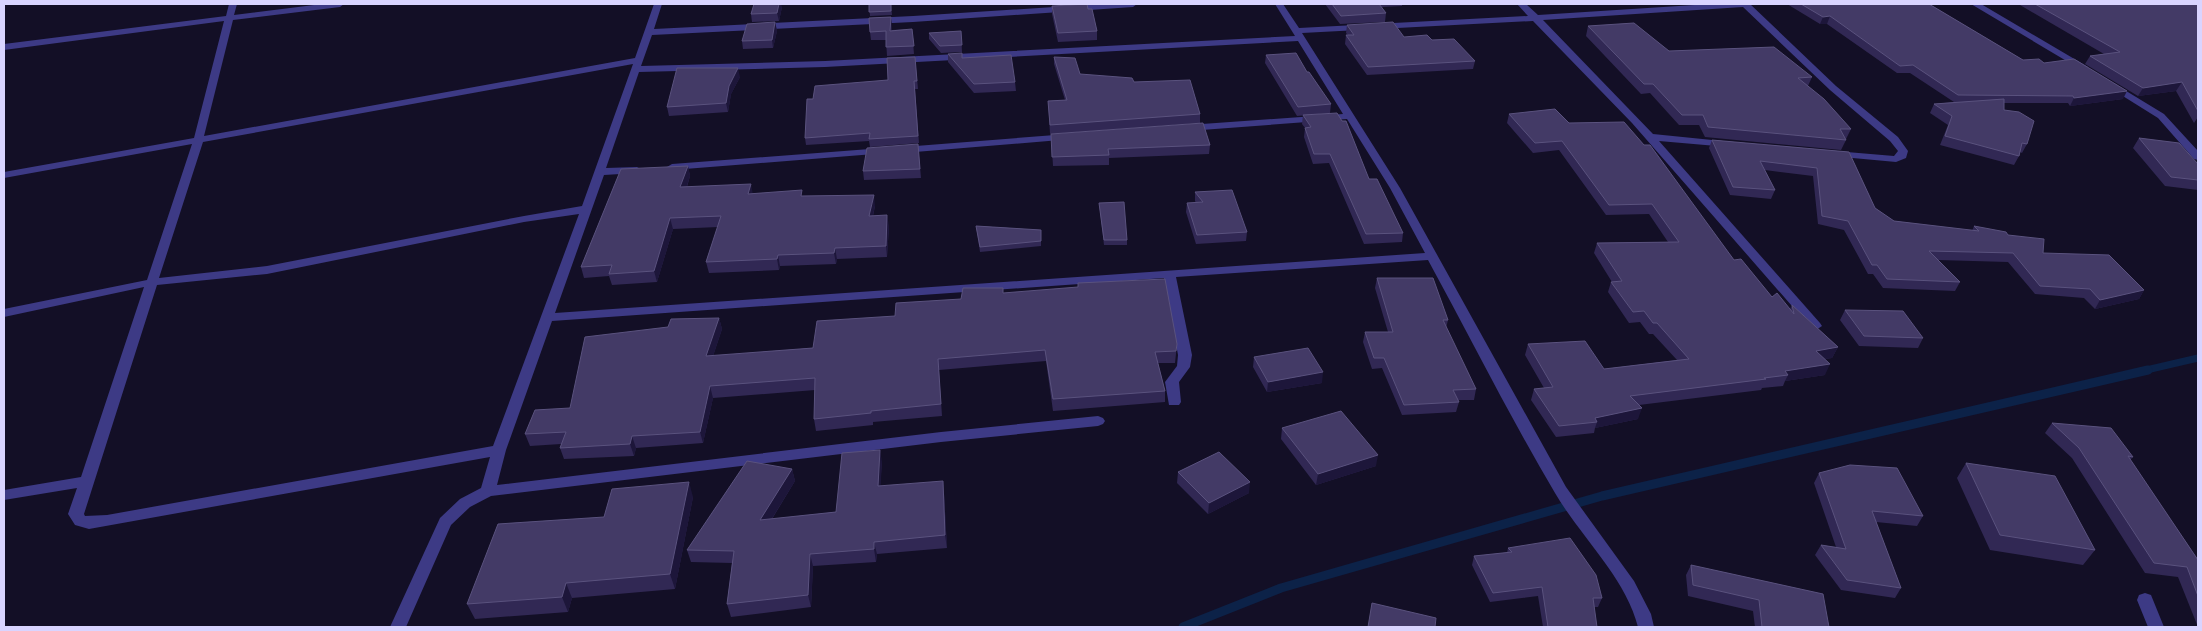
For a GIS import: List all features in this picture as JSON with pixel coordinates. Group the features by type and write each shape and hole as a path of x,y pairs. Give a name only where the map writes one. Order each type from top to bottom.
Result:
{"street":[{"path":"233,4 198,141 76,514 80,520 89,524 498,450"},
{"path":"4,47 340,4"},
{"path":"488,491 498,450 587,209 639,64 658,4"},
{"path":"965,4 967,15"},
{"path":"650,32 1132,4"},
{"path":"1280,4 1395,188 1561,491 1628,586 1643,614 1646,627"},
{"path":"1521,4 1651,137 1816,326"},
{"path":"4,175 639,64 825,64 1744,4 1833,88 1894,139 1903,151 1902,156 1896,159 1821,153"},
{"path":"1975,4 2090,72"},
{"path":"2106,82 2161,116 2198,157"},
{"path":"1182,128 1350,116"},
{"path":"600,172 1084,136"},
{"path":"1651,137 1736,145"},
{"path":"4,313 153,282 267,270 524,219 587,209"},
{"path":"548,317 1432,256"},
{"path":"1169,274 1185,355 1183,367 1172,382 1174,402"},
{"path":"398,627 446,522 465,503 488,491 941,437 1098,421"},
{"path":"4,495 88,482"},
{"path":"2145,600 2156,627"}],"building":[{"path":"754,4 779,4 777,13 751,14"},
{"path":"869,4 891,4 891,11 869,12"},
{"path":"1087,4 1088,9 1092,9 1097,31 1058,33 1052,6"},
{"path":"1332,4 1379,4 1386,13 1341,16"},
{"path":"1801,4 1929,4 2023,60 2039,59 2044,63 2074,59 2127,91 2074,98 2073,96 1958,95 1913,65 1900,66 1830,16 1823,17"},
{"path":"2035,4 2198,4 2198,111 2182,82 2143,88 2090,56 2120,52"},
{"path":"891,17 890,31 912,29 914,46 886,47 886,31 870,32 869,18"},
{"path":"775,22 772,40 742,41 747,24"},
{"path":"1393,22 1404,37 1427,35 1432,40 1454,39 1475,61 1368,67 1346,35 1354,35 1347,25"},
{"path":"1634,23 1669,51 1774,47 1812,77 1798,78 1824,99 1851,129 1840,129 1846,140 1708,127 1703,115 1682,115 1653,84 1644,84 1588,26"},
{"path":"961,31 962,45 940,46 929,33"},
{"path":"962,53 962,58 1011,55 1015,82 974,84 948,54"},
{"path":"1296,53 1307,72 1309,72 1331,104 1298,107 1266,55"},
{"path":"915,57 917,81 914,81 918,136 869,139 870,133 805,138 807,99 813,99 815,86 888,80 887,58"},
{"path":"1054,57 1075,58 1080,74 1132,78 1134,82 1190,80 1200,114 1050,125 1048,101 1067,100"},
{"path":"677,68 738,68 729,86 726,103 667,107"},
{"path":"2004,99 2004,110 2019,112 2034,121 2027,144 2022,143 2019,156 1945,136 1952,116 1934,104"},
{"path":"1555,109 1569,123 1624,122 1644,145 1650,145 1734,260 1741,259 1772,297 1777,293 1794,314 1792,305 1838,347 1816,351 1830,364 1785,371 1788,375 1764,378 1766,379 1630,396 1642,408 1595,418 1597,422 1559,426 1534,389 1553,387 1528,344 1585,341 1604,369 1689,359 1657,323 1653,323 1644,311 1633,312 1611,282 1622,281 1597,243 1679,242 1652,204 1609,205 1562,141 1535,143 1509,114"},
{"path":"1337,113 1342,121 1346,121 1369,179 1377,179 1403,233 1366,234 1330,154 1314,154 1305,128 1311,127 1303,115"},
{"path":"1203,123 1210,145 1108,149 1109,155 1052,157 1051,134"},
{"path":"2139,138 2179,143 2198,164 2198,180 2171,177"},
{"path":"1712,140 1849,152 1875,208 1894,221 1979,231 1974,226 2006,232 2008,235 2044,239 2043,253 2109,255 2144,290 2100,300 2090,289 2040,286 2013,253 1929,251 1960,282 1887,279 1877,265 1872,265 1848,221 1822,216 1817,168 1760,161 1775,190 1733,187"},
{"path":"918,144 920,169 863,171 867,148"},
{"path":"688,166 680,187 751,184 748,194 802,190 801,196 874,195 869,216 887,215 886,246 835,248 834,253 778,255 777,259 706,262 721,216 670,218 654,271 609,274 612,265 581,267 621,169"},
{"path":"1232,190 1247,232 1197,235 1187,203 1203,202 1195,192"},
{"path":"1124,202 1127,240 1104,240 1099,203"},
{"path":"976,226 1041,230 1041,241 980,247"},
{"path":"1377,278 1433,278 1448,320 1443,320 1476,389 1453,390 1459,402 1404,405 1384,358 1374,358 1365,332 1393,332"},
{"path":"1165,279 1177,344 1176,351 1155,352 1165,391 1053,399 1045,350 938,359 941,404 814,419 815,378 710,386 700,432 632,436 630,444 560,448 566,432 525,434 535,410 570,408 585,337 668,327 671,319 719,318 706,356 813,348 817,321 895,316 896,303 961,299 963,288 1003,288 1003,293 1078,287 1078,283"},
{"path":"1845,310 1903,311 1923,338 1864,336"},
{"path":"1308,348 1323,372 1268,382 1254,357"},
{"path":"1341,411 1378,455 1318,474 1282,428"},
{"path":"2052,423 2111,428 2133,457 2128,456 2198,560 2198,596 2187,567 2154,563 2079,448"},
{"path":"880,450 878,486 943,481 945,535 874,542 874,549 810,554 808,595 727,604 734,551 687,550 747,461 792,469 760,520 836,512 842,453"},
{"path":"1219,452 1250,482 1209,503 1178,472"},
{"path":"1966,463 2055,476 2095,550 2000,535"},
{"path":"1850,465 1897,468 1923,516 1872,511 1901,588 1847,580 1821,545 1846,549 1819,473"},
{"path":"689,482 670,574 566,583 562,597 467,604 498,524 604,517 612,489"},
{"path":"1570,538 1596,575 1602,598 1593,598 1597,627 1548,627 1542,587 1493,593 1474,556 1512,552 1508,548"},
{"path":"1691,565 1823,594 1829,627 1762,627 1759,600 1693,585"},
{"path":"1372,603 1436,618 1435,627 1368,627"}],"waterway":[{"path":"2142,371 2198,358"},
{"path":"1183,627 1281,588 1602,496 2148,370"}]}
